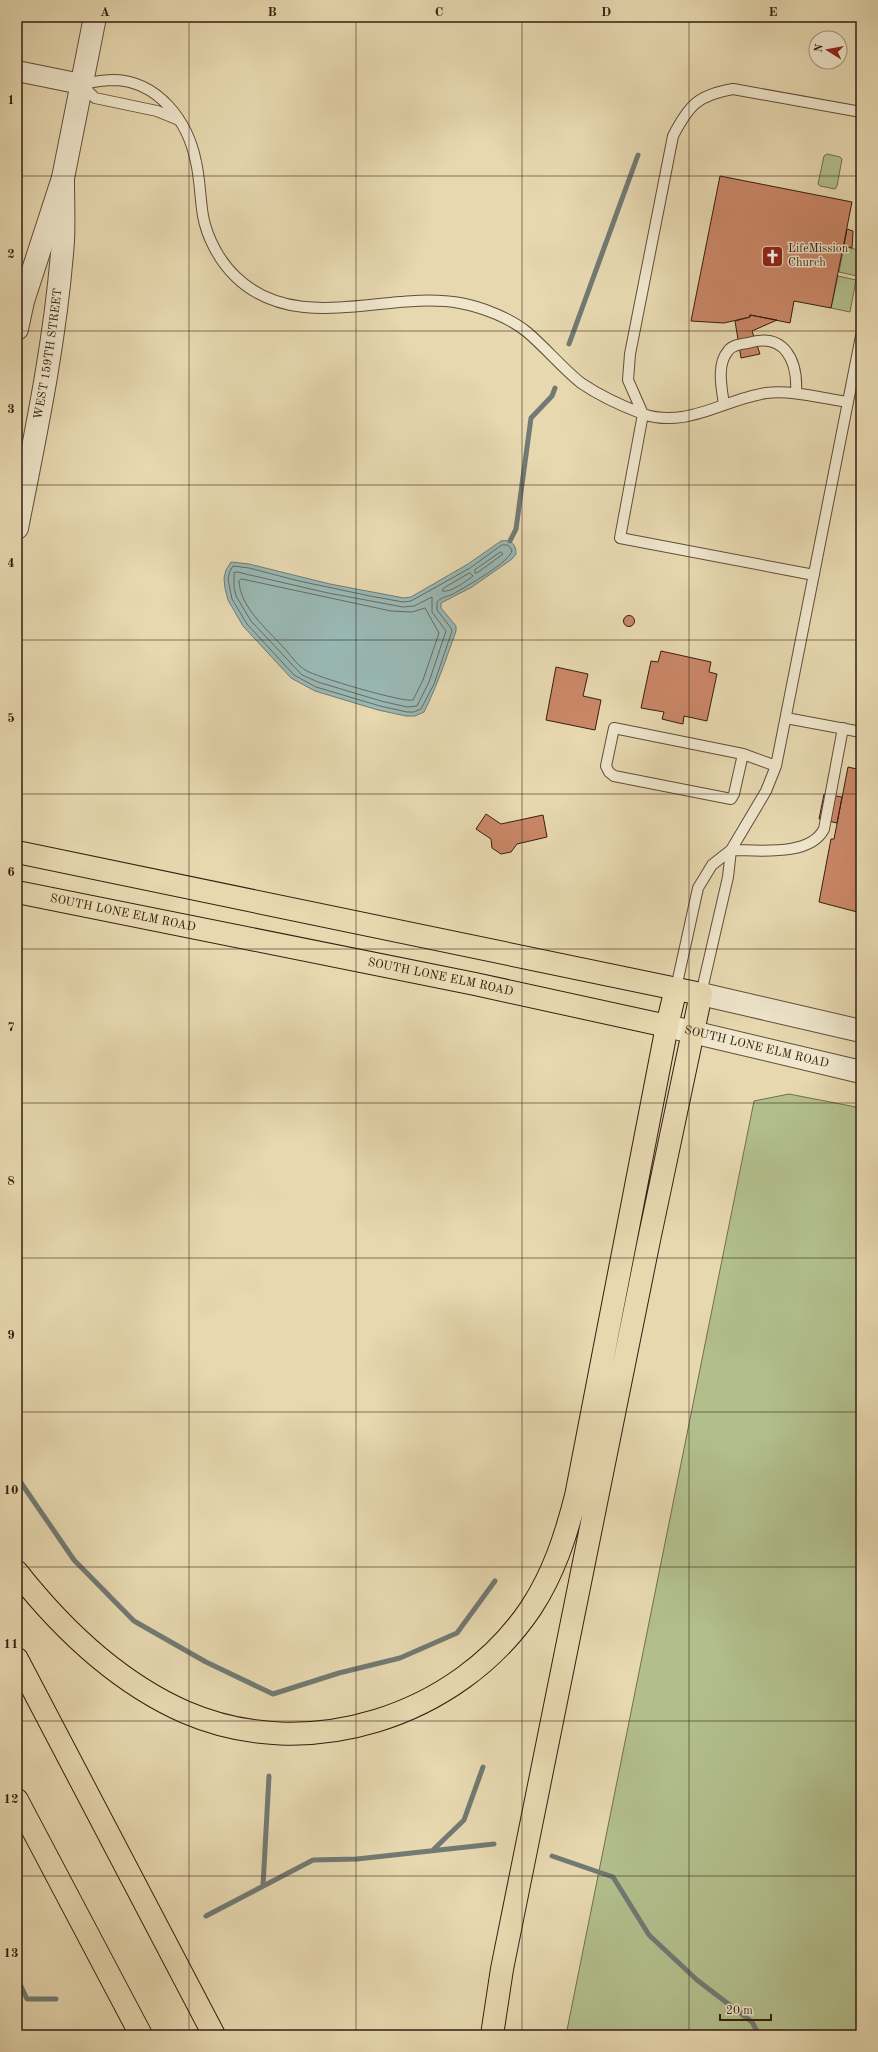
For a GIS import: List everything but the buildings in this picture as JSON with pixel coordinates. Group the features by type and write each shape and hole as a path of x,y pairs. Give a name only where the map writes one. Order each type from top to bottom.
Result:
{"main road":[{"path":"17,852 701,994 691,1034 502,1969 492,2035"},
{"name":"SOUTH LONE ELM ROAD","path":"17,892 475,984 667,1026"},
{"path":"17,1572 57,1619 111,1667 138,1687 186,1713 214,1722 244,1729 300,1733 329,1732 360,1726 389,1718 416,1706 473,1671 511,1633 531,1608 560,1554 569,1525 576,1496 667,1026 676,988"},
{"path":"17,1659 214,2035"},
{"path":"17,1800 141,2035"}],"street":[{"name":"WEST 159TH STREET","path":"17,329 24,301 63,178 95,17"},
{"path":"17,71 81,84"},
{"name":"WEST 159TH STREET","path":"17,528 45,385 56,310 63,240 63,178"},
{"path":"701,994 861,1031"},
{"name":"SOUTH LONE ELM ROAD","path":"667,1026 691,1034 861,1072"}],"lane":[{"path":"81,84 116,80 143,86 155,93 167,104 189,136 197,162 203,218 211,240 223,262 236,278 258,293 273,300 294,306 316,308 418,301 462,303 507,320 526,331 580,382 604,397 644,414 671,418 699,414 765,393 796,393 848,402"},
{"path":"81,84 95,98 157,111 179,120"},
{"path":"814,575 620,538 644,414 628,380 630,354 673,136 681,119 691,106 715,92 733,89 861,112"},
{"path":"701,994 728,876 732,850 766,791 776,766 861,336"},
{"path":"724,405 721,375 724,358 728,350 733,347 761,339 776,343 790,357 795,367 797,379 796,393"},
{"path":"786,718 861,732"},
{"path":"743,754 734,794 731,798 614,776 608,772 606,766 614,728 743,754 776,766"},
{"path":"676,988 698,888 712,865 732,850 791,850 812,842 821,835 824,829 843,728"}],"green space":[{"path":"827,154 840,157 842,159 837,186 835,189 820,186 818,184 824,156"},
{"path":"844,246 861,251 857,276 839,272"},
{"path":"838,276 856,280 850,312 831,308"},
{"path":"789,1094 861,1108 861,2035 566,2035 754,1101"}],"water":[{"path":"501,541 508,541 514,545 516,554 512,559 472,587 441,603 441,608 456,626 456,631 429,702 424,712 415,716 406,716 378,710 315,691 291,678 243,626 228,600 225,588 224,578 226,570 231,562 249,564 330,584 404,598 411,597 468,564"}],"waterway":[{"path":"569,344 638,155"},
{"path":"510,541 516,529 531,418 552,396 555,388"},
{"path":"17,1477 74,1560 134,1621 206,1662 273,1694 339,1673 400,1658 457,1633 495,1581"},
{"path":"433,1850 464,1820 483,1767"},
{"path":"263,1886 269,1776"},
{"path":"206,1916 313,1860 357,1859 494,1844"},
{"path":"552,1856 613,1877 649,1935 697,1980 752,2022 759,2035"},
{"path":"17,1978 27,1999 56,1999"}],"place":[{"name":"LifeMission Church","path":"773,256"}]}
